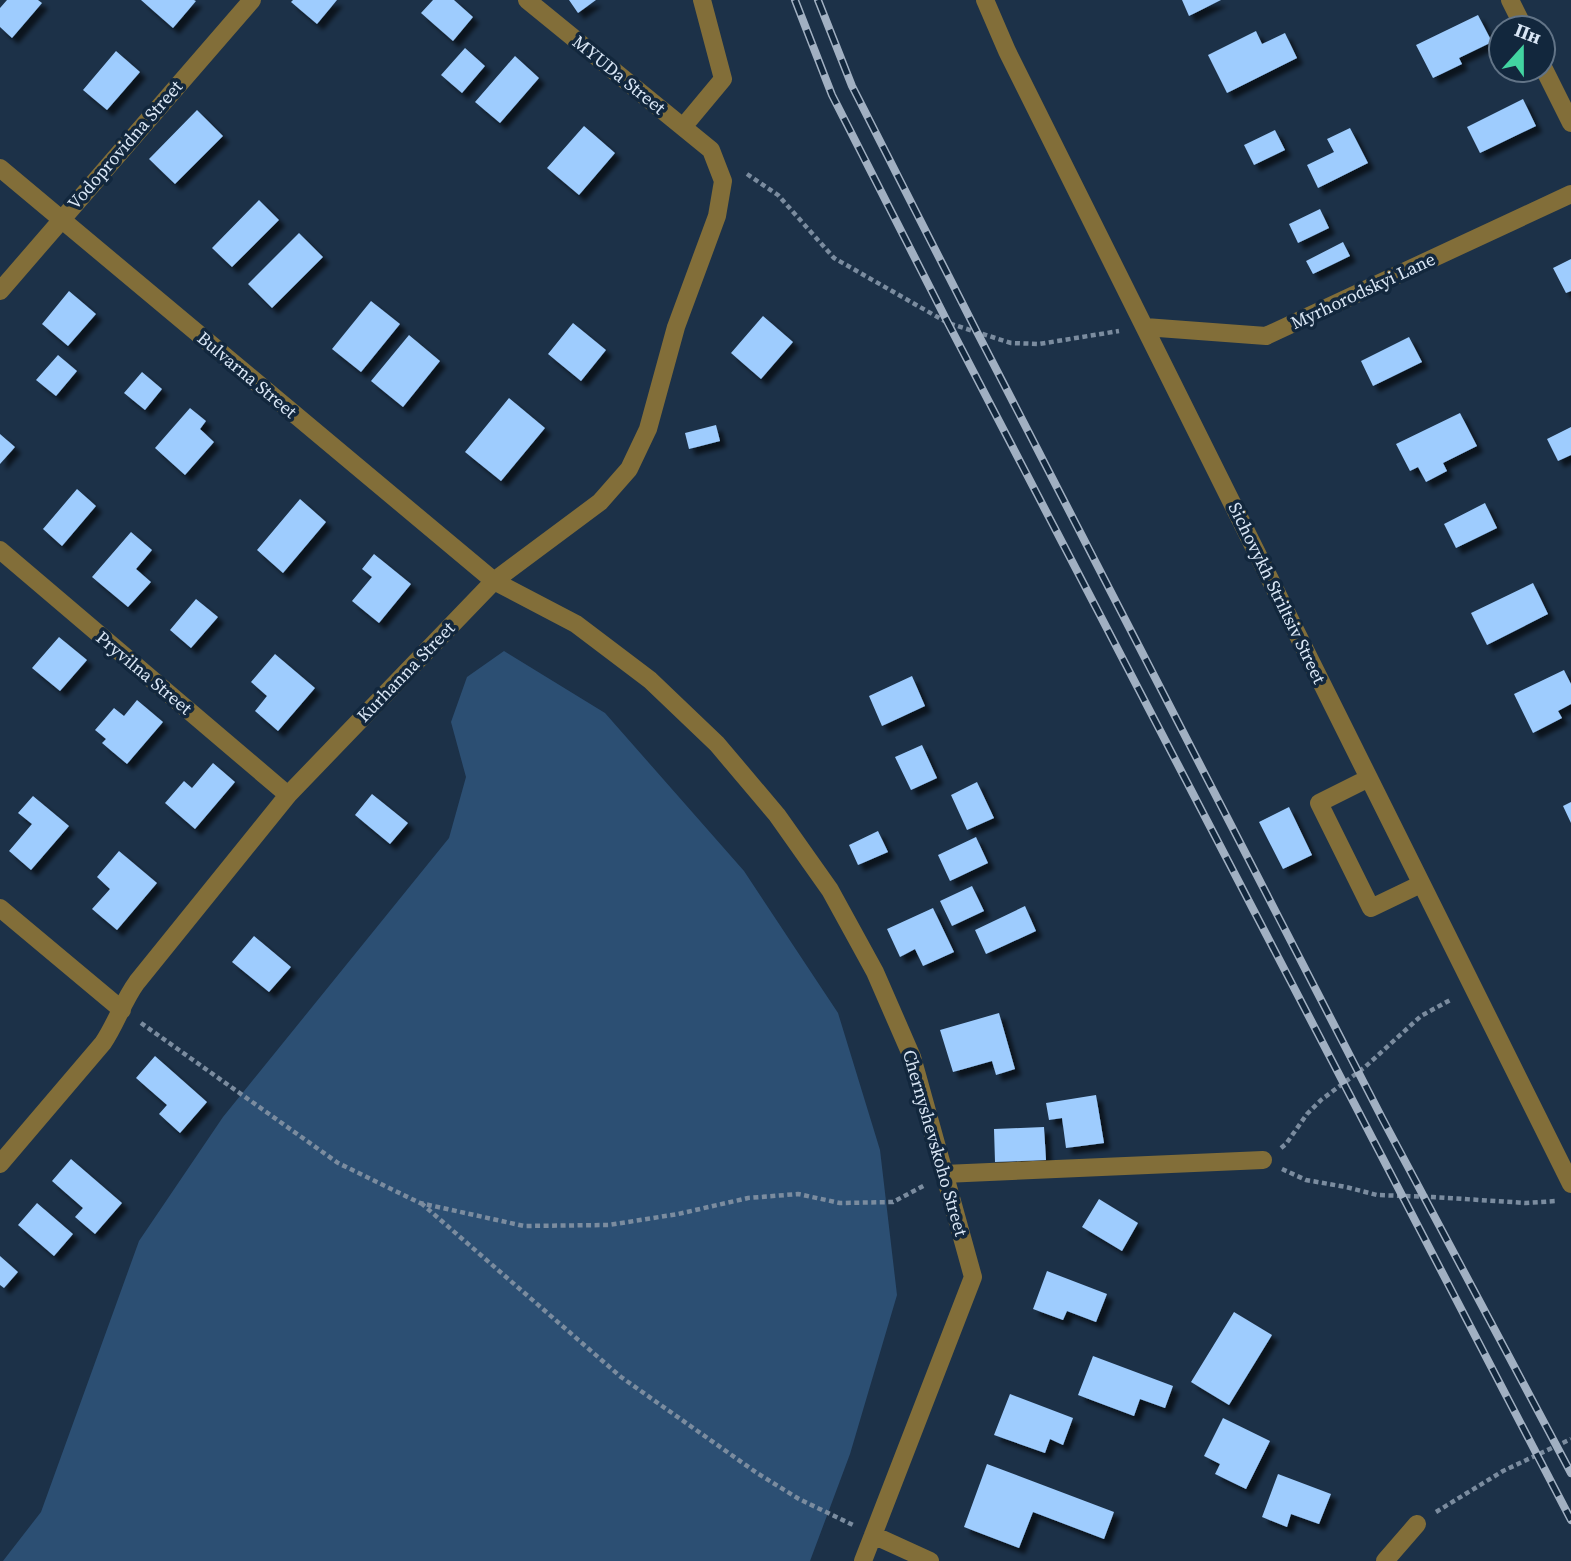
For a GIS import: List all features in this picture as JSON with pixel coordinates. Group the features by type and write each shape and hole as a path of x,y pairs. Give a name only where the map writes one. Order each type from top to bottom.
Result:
{"street":[{"name":"Vodoprovidna Street","path":"0,291 251,0"},
{"name":"MYUDa Street","path":"527,0 711,150"},
{"path":"683,127 723,79 702,0"},
{"name":"Sichovykh Striltsiv Street","path":"985,0 1007,51 1571,1184"},
{"path":"1552,84 1571,123"},
{"name":"Kurhanna Street","path":"0,1164 103,1043 137,982 288,795 494,582 600,502 629,469 648,429 676,327 717,216 723,181 711,150"},
{"name":"Bulvarna Street","path":"0,168 494,582"},
{"name":"Myrhorodskyi Lane","path":"1144,327 1266,336 1571,194"},
{"name":"Pryvilna Street","path":"0,550 288,795"},
{"name":"Chernyshevskoho Street","path":"494,582 576,624 650,680 717,744 777,815 830,891 876,972 912,1056 973,1277 863,1561"},
{"path":"1369,778 1319,803 1336,838 1371,908 1421,884"},
{"path":"0,908 122,1010"},
{"path":"944,1174 1263,1160"},
{"path":"1385,1561 1417,1524"},
{"path":"873,1535 930,1561"}],"path":[{"path":"744,172 778,195 834,258 948,323 1011,343 1039,344 1144,327"},
{"path":"1263,1160 1286,1144 1307,1114 1321,1100 1365,1067 1421,1016 1473,988"},
{"path":"122,1010 338,1163 420,1203 524,1226 609,1225 678,1214 748,1198 798,1194 840,1203 893,1202 944,1174"},
{"path":"1263,1160 1306,1180 1377,1195 1526,1203 1563,1201"},
{"path":"420,1203 621,1377 757,1473 799,1499 873,1535"},
{"path":"1417,1524 1503,1471 1571,1439"}],"shaded area":[{"path":"504,651 605,713 744,871 838,1013 880,1150 897,1295 850,1454 810,1561 3,1561 41,1512 139,1241 223,1117 449,838 466,777 451,722 467,677"}],"building":[{"path":"7,0 38,0 42,3 12,38 0,27 0,8"},
{"path":"141,0 194,0 196,1 173,28"},
{"path":"337,0 317,24 291,2"},
{"path":"433,0 454,0 473,17 453,41 421,13"},
{"path":"569,0 596,0 578,13"},
{"path":"1182,0 1221,0 1189,16"},
{"path":"1478,15 1487,32 1487,44 1459,58 1462,64 1433,78 1416,45"},
{"path":"1256,31 1262,44 1285,33 1297,58 1227,93 1208,55"},
{"path":"465,48 485,66 462,93 441,75"},
{"path":"116,51 140,72 107,110 83,90"},
{"path":"515,56 539,78 500,123 475,102"},
{"path":"1523,99 1536,126 1480,153 1467,127"},
{"path":"197,110 223,136 175,184 149,159"},
{"path":"584,126 615,153 579,195 547,168"},
{"path":"1350,128 1368,163 1318,188 1307,165 1334,152 1327,139"},
{"path":"1275,130 1285,150 1254,165 1244,145"},
{"path":"259,200 279,220 232,267 212,248"},
{"path":"1320,209 1329,228 1298,243 1289,224"},
{"path":"299,233 323,257 272,308 248,284"},
{"path":"1343,242 1350,256 1313,274 1306,261"},
{"path":"1571,259 1571,291 1566,293 1553,268"},
{"path":"69,291 96,314 68,346 42,324"},
{"path":"371,301 400,324 361,372 332,349"},
{"path":"763,316 793,342 761,379 731,353"},
{"path":"573,323 606,350 581,381 548,354"},
{"path":"409,335 440,361 403,407 371,381"},
{"path":"1409,337 1422,362 1373,386 1361,361"},
{"path":"58,355 77,371 56,396 36,380"},
{"path":"142,372 162,389 145,410 124,393"},
{"path":"509,398 545,428 501,481 465,452"},
{"path":"190,408 206,421 200,429 214,442 185,475 155,448"},
{"path":"1460,413 1477,446 1443,463 1447,471 1426,482 1418,467 1410,471 1396,444"},
{"path":"716,425 720,441 689,449 685,433"},
{"path":"1571,427 1571,455 1558,461 1547,439"},
{"path":"0,434 15,447 0,464"},
{"path":"77,489 96,506 62,546 43,529"},
{"path":"300,499 326,522 283,573 257,550"},
{"path":"1485,503 1497,528 1456,548 1444,524"},
{"path":"131,532 152,550 136,569 151,582 128,607 92,577"},
{"path":"374,554 411,584 379,623 352,601 372,577 362,569"},
{"path":"1533,583 1548,614 1487,645 1471,613"},
{"path":"196,599 218,617 191,648 170,630"},
{"path":"59,637 87,660 60,691 32,668"},
{"path":"275,654 315,688 278,731 255,711 267,696 251,682"},
{"path":"1564,670 1571,684 1571,704 1558,711 1562,718 1533,733 1514,694"},
{"path":"912,676 925,706 882,726 869,696"},
{"path":"137,700 163,722 127,764 102,743 106,739 95,730 114,708 124,716"},
{"path":"922,745 937,778 911,790 895,757"},
{"path":"213,763 235,782 195,829 165,803 184,781 192,788"},
{"path":"977,782 994,818 967,830 951,795"},
{"path":"372,794 408,823 390,844 355,815"},
{"path":"33,796 69,826 31,870 9,851 32,824 18,813"},
{"path":"1571,802 1571,823 1563,806"},
{"path":"1289,807 1312,855 1283,869 1259,822"},
{"path":"878,831 888,852 858,865 849,845"},
{"path":"976,837 988,863 950,881 938,855"},
{"path":"119,851 157,883 117,930 92,909 110,889 97,877"},
{"path":"972,886 984,911 952,926 940,901"},
{"path":"1025,906 1036,931 986,954 975,930"},
{"path":"933,908 954,952 923,966 915,949 900,957 887,929"},
{"path":"254,936 291,967 269,992 232,962"},
{"path":"999,1013 1015,1069 996,1075 992,1061 953,1072 940,1030"},
{"path":"155,1056 207,1102 180,1133 159,1114 167,1105 136,1078"},
{"path":"1096,1095 1104,1143 1066,1148 1062,1118 1049,1120 1046,1103"},
{"path":"1044,1127 1046,1160 995,1162 994,1129"},
{"path":"71,1159 122,1203 95,1234 75,1217 83,1208 52,1181"},
{"path":"1099,1199 1138,1223 1122,1251 1082,1227"},
{"path":"37,1203 73,1234 54,1256 18,1225"},
{"path":"0,1256 18,1272 4,1288 0,1285"},
{"path":"1047,1271 1107,1294 1096,1322 1067,1311 1063,1320 1033,1309"},
{"path":"1234,1312 1272,1335 1229,1405 1191,1382"},
{"path":"1093,1356 1173,1386 1165,1408 1140,1399 1134,1416 1078,1395"},
{"path":"1010,1394 1073,1418 1063,1445 1050,1439 1045,1453 994,1435"},
{"path":"1223,1418 1270,1441 1246,1489 1215,1474 1220,1464 1204,1456"},
{"path":"987,1464 1114,1512 1104,1539 1033,1512 1019,1548 964,1527"},
{"path":"1278,1474 1331,1494 1319,1524 1291,1514 1287,1527 1262,1517"}],"railway":[{"path":"795,0 832,95 948,323 1571,1520"},
{"path":"818,0 852,86 977,332 1382,1118 1571,1473"}]}
